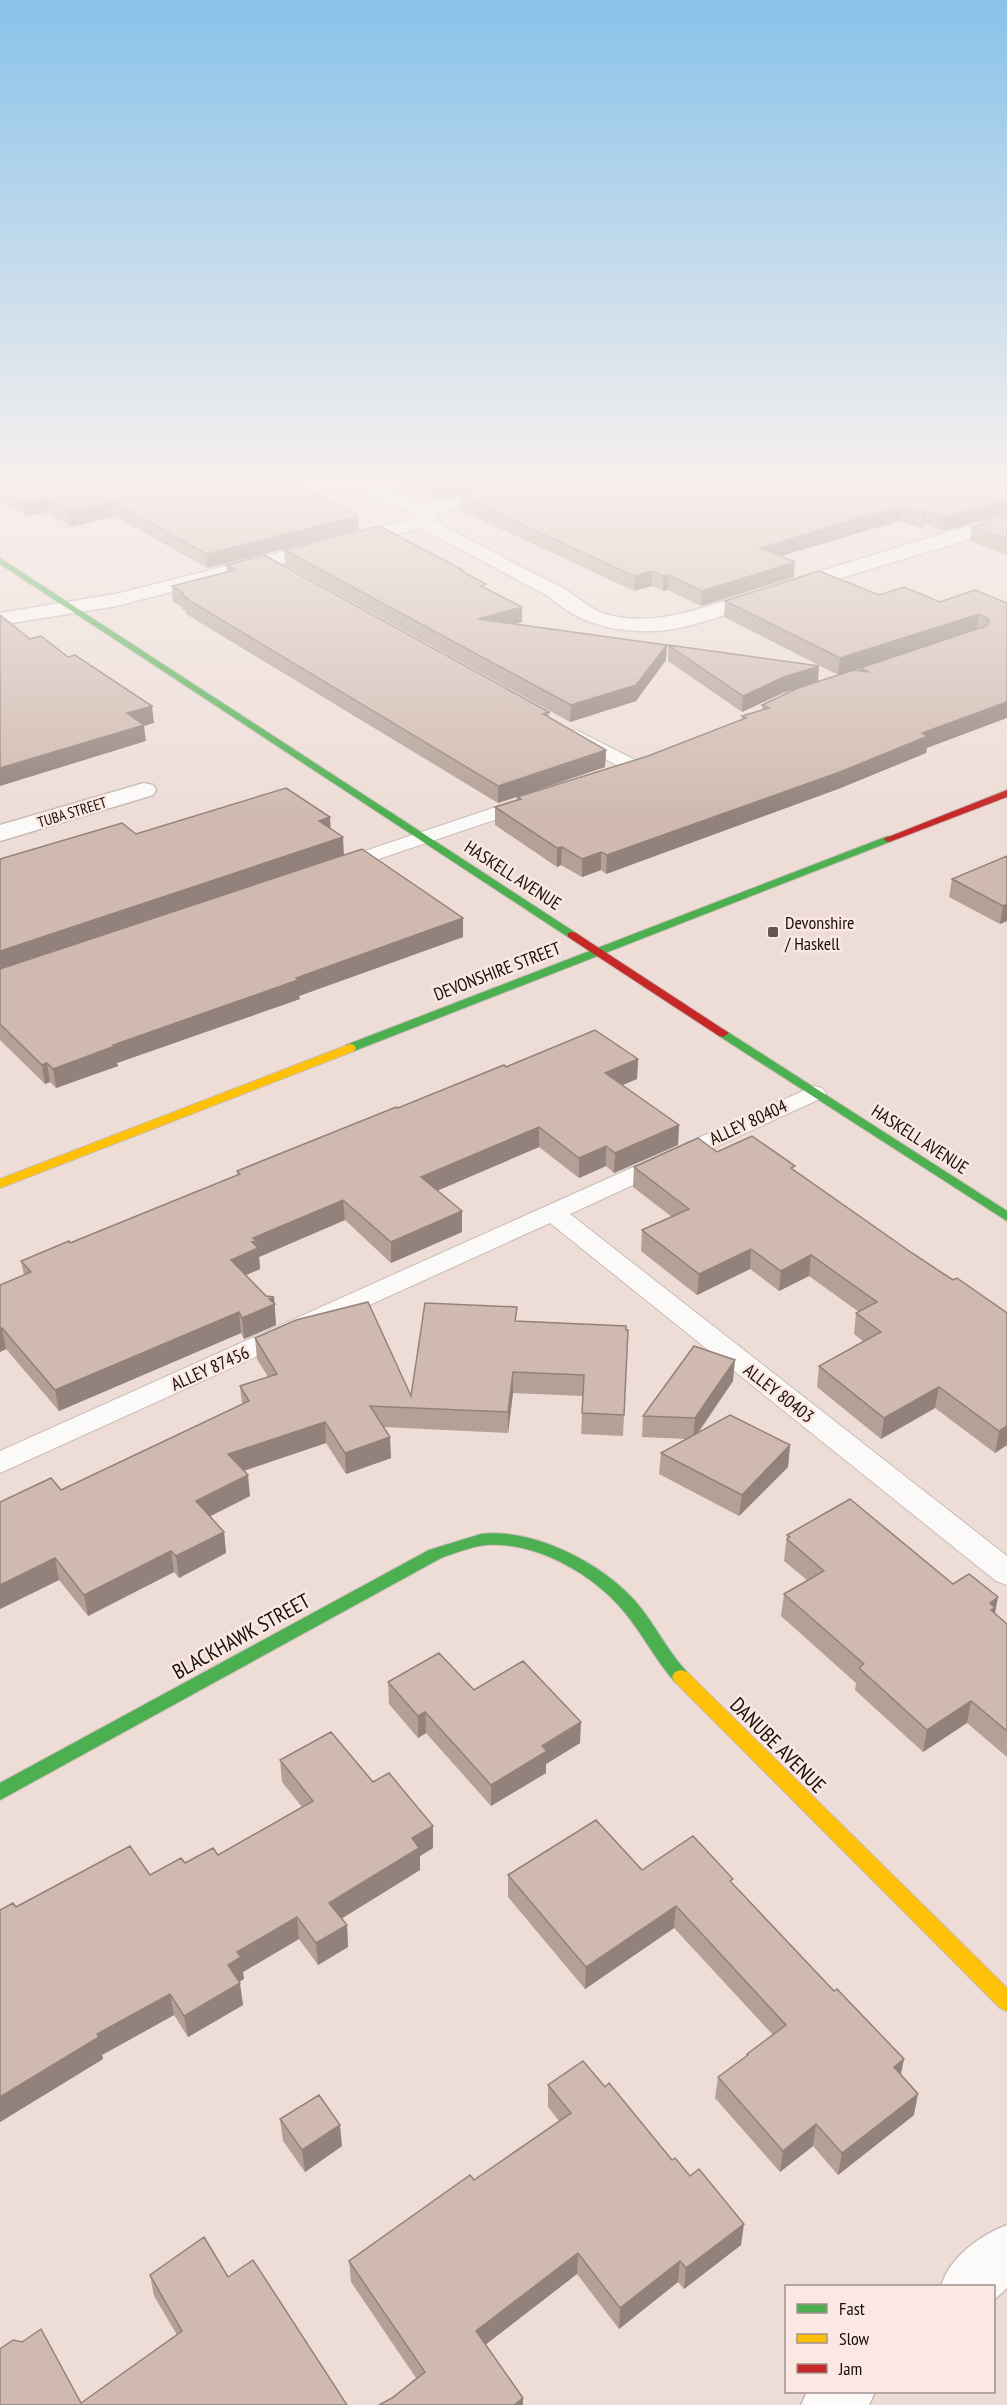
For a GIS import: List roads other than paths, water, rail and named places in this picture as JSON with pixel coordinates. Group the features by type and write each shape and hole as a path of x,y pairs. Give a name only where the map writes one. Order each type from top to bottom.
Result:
{"main road":[{"name":"HASKELL AVENUE","path":"48,591 813,1093 1007,1217"},
{"name":"DEVONSHIRE STREET","path":"0,1184 1007,793"},
{"name":"BLACKHAWK STREET","path":"0,1792 435,1554 486,1539 510,1541"},
{"name":"DANUBE AVENUE","path":"510,1541 555,1553 586,1569 624,1600 674,1670 1007,2002"}],"street":[{"path":"0,619 116,600 151,591"},
{"path":"554,591 565,602 593,617 612,623 655,625 703,617 776,591"},
{"name":"TUBA STREET","path":"0,833 144,790"},
{"path":"969,2285 1007,2253"},
{"path":"830,2405 844,2393"}],"lane":[{"path":"562,727 634,767"},
{"path":"612,774 655,760"},
{"path":"323,872 545,797"},
{"name":"ALLEY 80404","path":"552,1212 813,1093"},
{"name":"ALLEY 87456","path":"0,1463 552,1212"},
{"name":"ALLEY 80403","path":"552,1212 1007,1573"}],"place":[{"name":"Devonshire / Haskell","path":"773,932"}]}
